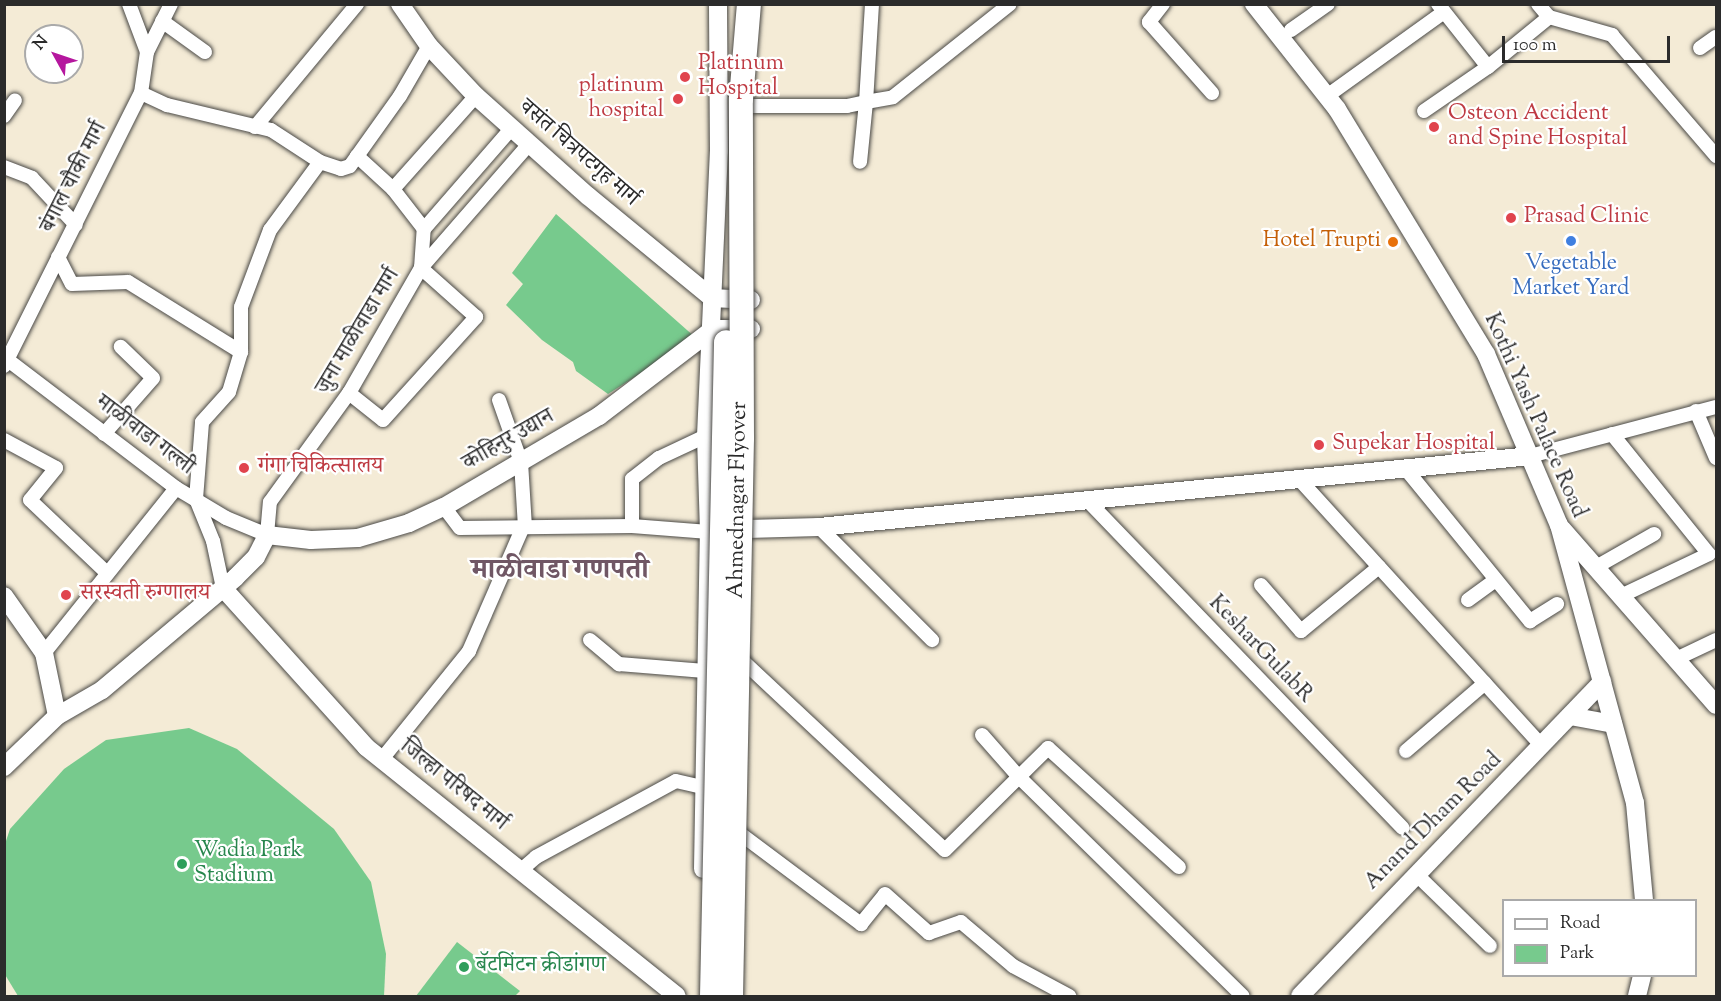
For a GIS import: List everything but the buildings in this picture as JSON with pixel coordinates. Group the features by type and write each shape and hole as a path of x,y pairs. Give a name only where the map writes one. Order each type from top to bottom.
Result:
{"highway":[{"name":"Ahmednagar Flyover","path":"712,996 732,4"},
{"name":"Ahmednagar Flyover","path":"730,996 742,438 741,99 749,4"}],"street":[{"path":"129,4 147,52"},
{"name":"बंगाल चौकी मार्ग","path":"6,361 141,93 147,52 171,4"},
{"path":"255,127 357,4"},
{"name":"वसंत चित्रपटगृह मार्ग","path":"400,4 429,46 476,96 511,129 711,298"},
{"path":"701,996 709,532 706,436 713,329 711,298 719,151 718,4"},
{"path":"740,996 751,329 751,106 756,4"},
{"path":"860,162 872,4"},
{"path":"751,106 847,106 893,97 1010,4"},
{"path":"1163,4 1149,22 1212,93"},
{"name":"Kothi Yash Palace Road","path":"1254,4 1328,96 1486,354 1559,525 1635,803 1644,899"},
{"path":"1291,30 1328,4"},
{"path":"1538,4 1549,17 1612,35 1716,156"},
{"path":"1328,96 1441,8 1488,67"},
{"path":"1424,111 1488,67 1549,17"},
{"path":"162,21 205,52"},
{"path":"1700,48 1716,37"},
{"path":"141,93 167,105 272,130 320,162 341,169 350,166 400,96 429,46"},
{"path":"393,189 476,96"},
{"path":"4,116 15,100"},
{"path":"357,156 393,189 424,229 511,129"},
{"path":"349,393 383,420 476,317 422,268 529,144"},
{"path":"223,588 213,541 196,500 202,422 229,392 241,352 241,307 270,230 320,162"},
{"path":"4,166 32,178 76,225"},
{"name":"जुना माळीवाडा मार्ग","path":"267,535 270,502 349,393 422,268 424,229"},
{"path":"58,257 72,284 128,282 241,352"},
{"path":"711,298 751,300"},
{"path":"713,329 751,329"},
{"name":"कोहिनुर उद्यान","path":"267,535 311,540 358,538 444,507 599,416 713,329"},
{"path":"104,434 153,378 121,347"},
{"name":"माळीवाडा गल्ली","path":"6,361 176,488 267,535"},
{"path":"382,759 469,651 524,527 521,462 499,400"},
{"path":"747,529 819,527 1530,456 1716,407"},
{"path":"1696,411 1716,458"},
{"path":"1612,434 1708,554 1621,596"},
{"path":"632,526 632,479 659,458 706,436"},
{"path":"4,440 56,468 30,500 106,572"},
{"path":"1405,468 1530,621 1557,604"},
{"path":"1299,479 1542,746"},
{"path":"44,653 106,572 176,488"},
{"name":"KesharGulabR","path":"1087,500 1403,828"},
{"path":"444,507 460,528 632,526 709,532"},
{"path":"1559,525 1716,705"},
{"path":"819,527 932,640"},
{"path":"1596,567 1654,534"},
{"path":"7,768 57,716 102,690 223,588 256,557 267,535"},
{"path":"1261,585 1301,631 1379,567"},
{"path":"1468,600 1496,579"},
{"name":"जिल्हा परिषद मार्ग","path":"223,588 366,747 677,996"},
{"path":"4,596 44,653 57,716"},
{"path":"590,640 619,664 705,672"},
{"path":"1676,659 1716,640"},
{"path":"744,662 945,850 1048,748 1179,867"},
{"name":"Anand Dham Road","path":"1300,996 1602,682"},
{"path":"1406,751 1485,684"},
{"path":"1570,716 1613,724"},
{"path":"982,735 1019,777 1243,996"},
{"path":"520,871 536,857 676,781 704,787"},
{"path":"742,835 861,924 885,894 929,933 961,922 1013,966 1069,996"},
{"path":"1416,874 1490,946"}],"green space":[{"path":"556,214 696,338 608,394 576,371 573,362 542,340 506,305 523,284 512,273"},
{"name":"Wadia Park Stadium","path":"189,728 237,749 334,829 371,882 386,954 384,996 18,996 4,973 4,847 10,829 64,769 106,740"},
{"name":"बॅटमिंटन क्रीडांगण","path":"457,942 520,991 515,996 416,996"}],"place":[{"name":"Platinum Hospital","path":"685,77"},
{"name":"platinum hospital","path":"678,99"},
{"name":"Osteon Accident and Spine Hospital","path":"1434,127"},
{"name":"Prasad Clinic","path":"1511,218"},
{"name":"Vegetable Market Yard","path":"1571,241"},
{"name":"Hotel Trupti","path":"1393,242"},
{"name":"Supekar Hospital","path":"1319,445"},
{"name":"गंगा चिकित्सालय","path":"244,468"},
{"name":"सरस्वती रुग्णालय","path":"66,595"},
{"name":"Wadia Park Stadium","path":"182,864"},
{"name":"बॅटमिंटन क्रीडांगण","path":"464,967"}],"district":[{"name":"माळीवाडा गणपती","path":"560,571"}]}
